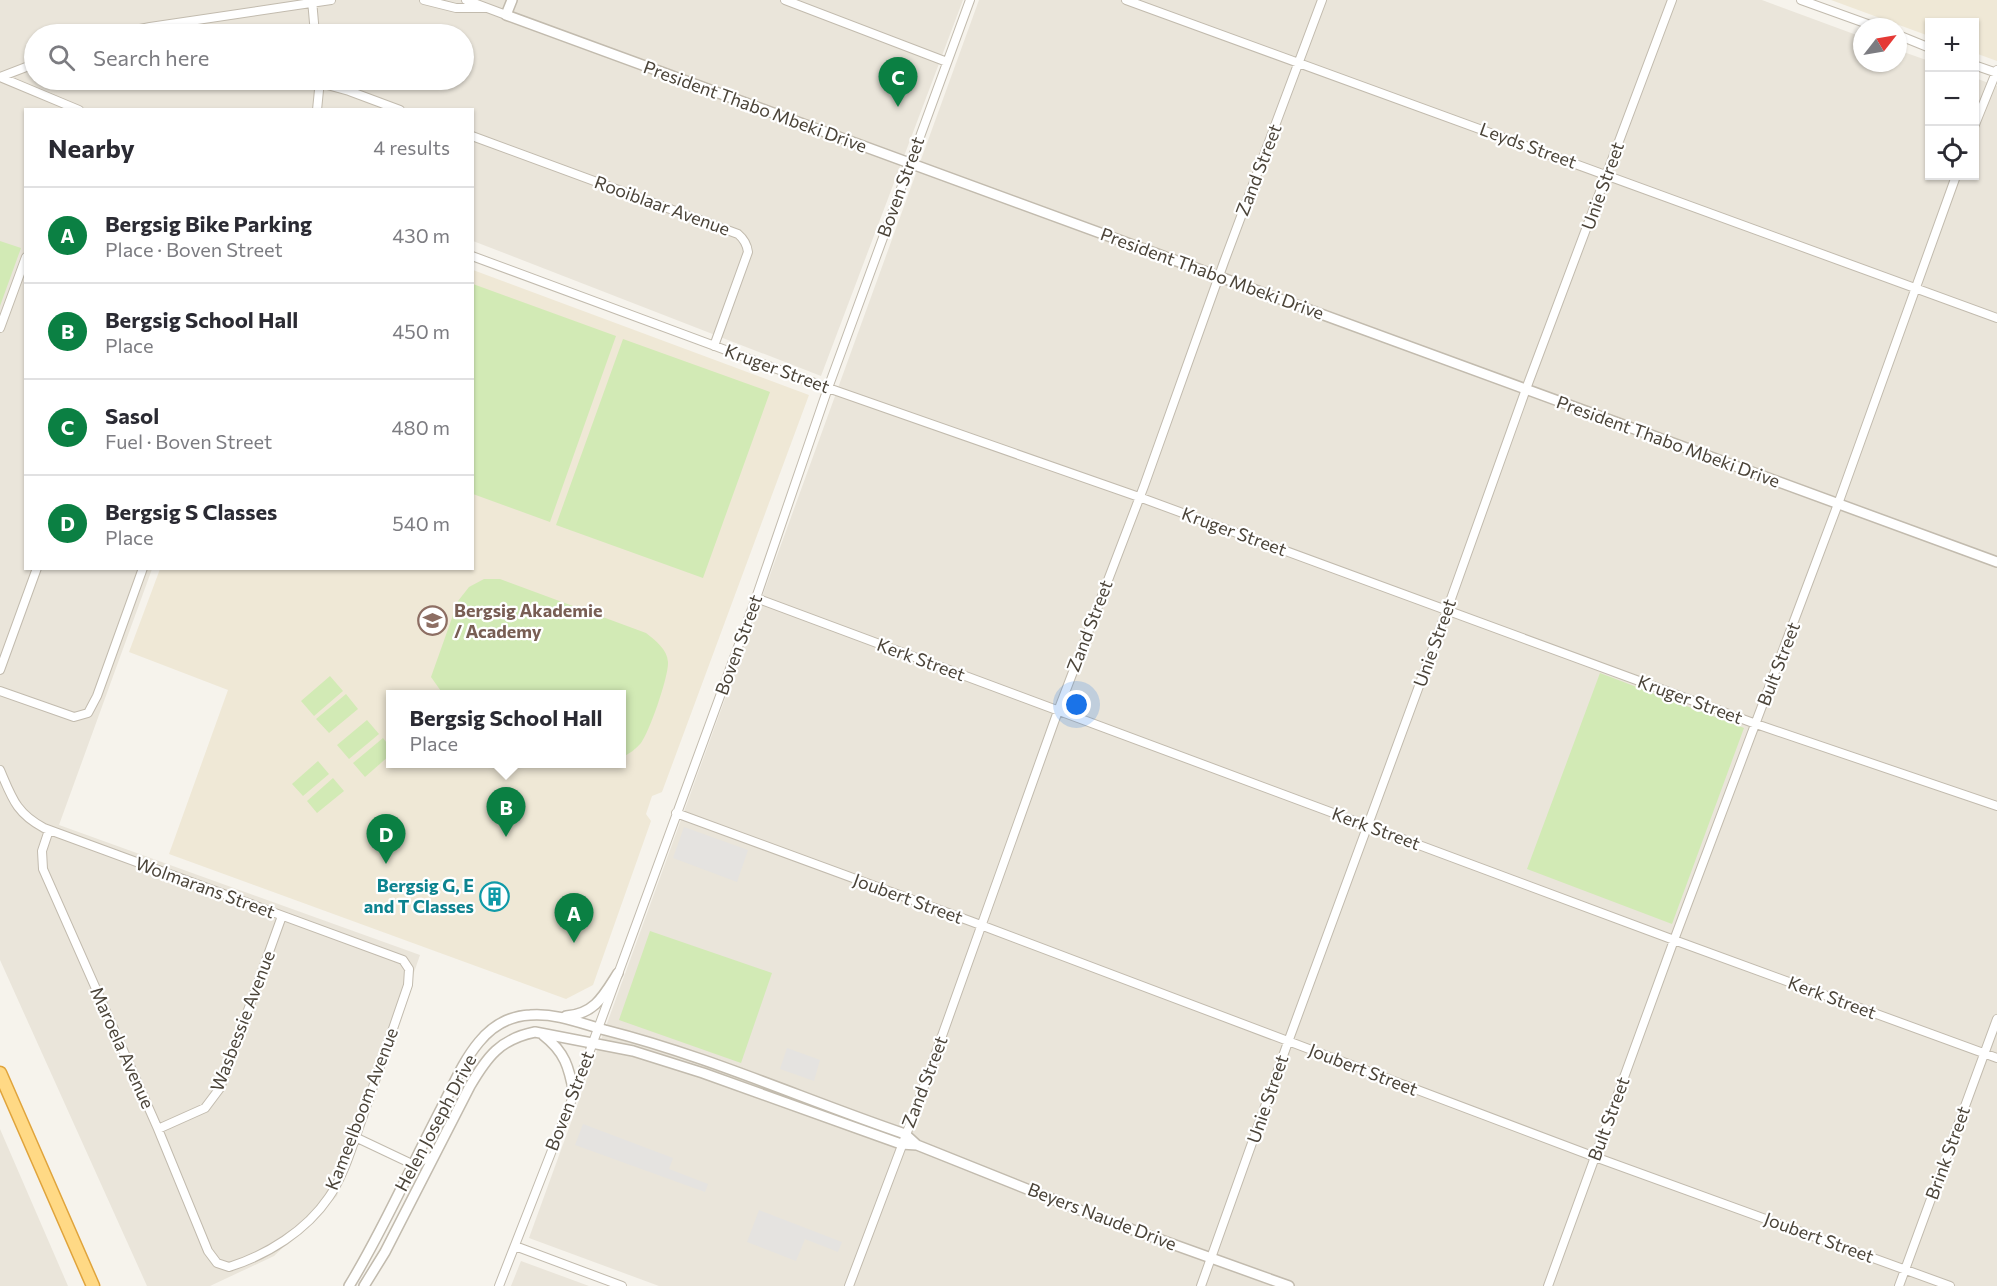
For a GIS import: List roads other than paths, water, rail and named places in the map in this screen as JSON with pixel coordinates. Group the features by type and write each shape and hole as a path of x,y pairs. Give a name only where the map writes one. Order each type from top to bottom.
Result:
{"highway":[{"path":"0,1073 93,1286"}],"street":[{"path":"169,24 331,0"},
{"name":"President Thabo Mbeki Drive","path":"424,0 456,8 487,8 1997,562"},
{"path":"466,0 487,8"},
{"path":"506,15 512,0"},
{"path":"785,0 947,62"},
{"name":"Boven Street","path":"499,1286 574,1094 756,598 828,388 970,0"},
{"name":"Leyds Street","path":"1126,0 1997,318"},
{"name":"Zand Street","path":"849,1286 982,926 1058,711 1323,0"},
{"name":"Unie Street","path":"1201,1286 1526,389 1672,0"},
{"path":"1801,0 1853,19"},
{"path":"312,1 314,24"},
{"path":"1907,39 1925,46"},
{"path":"1974,126 1997,72 1979,67"},
{"path":"0,77 24,68"},
{"path":"0,77 24,87"},
{"path":"32,90 76,108"},
{"path":"317,108 319,90"},
{"path":"346,90 395,108"},
{"name":"Rooiblaar Avenue","path":"474,137 738,234 743,238 748,246 748,252 714,346"},
{"name":"Bult Street","path":"1548,1286 1674,940 1838,504 1955,180"},
{"name":"Kruger Street","path":"474,257 828,388 1139,497 1756,724 1997,806"},
{"path":"0,328 24,262"},
{"path":"0,670 36,570"},
{"path":"0,691 74,717 88,713 142,570"},
{"name":"Kerk Street","path":"756,598 1997,1058"},
{"name":"Wolmarans Street","path":"0,770 15,804 24,815 49,830 403,960"},
{"name":"Joubert Street","path":"676,813 1594,1157 1950,1286"},
{"name":"Maroela Avenue","path":"49,830 42,851 43,869 158,1129 200,1236 211,1257 217,1263"},
{"name":"Wasbessie Avenue","path":"158,1129 205,1108 220,1089 282,916"},
{"name":"Kameelboom Avenue","path":"217,1263 229,1267 260,1255 288,1238 311,1218 336,1186 408,985 409,969 403,960"},
{"path":"561,1016 575,1015 592,1008 618,973"},
{"name":"Helen Joseph Drive","path":"349,1286 388,1215 466,1060 480,1040 510,1018 529,1015 561,1016 597,1028"},
{"name":"Brink Street","path":"1899,1286 1997,1019"},
{"name":"Beyers Naude Drive","path":"597,1028 639,1038 706,1060 905,1134 916,1145"},
{"path":"541,1033 564,1055 574,1094"},
{"name":"Helen Joseph Drive","path":"364,1286 385,1252 432,1156 485,1061 502,1044 520,1035 541,1033 592,1043"},
{"name":"Beyers Naude Drive","path":"592,1043 633,1051 703,1073 901,1144 916,1145 1098,1217 1289,1286"},
{"path":"355,1137 412,1164 432,1156"},
{"path":"514,1246 622,1286"}],"place":[{"name":"Sasol","path":"898,107"},
{"name":"Bergsig Akademie / Academy","path":"433,621"},
{"name":"Bergsig School Hall","path":"506,837"},
{"name":"Bergsig S Classes","path":"386,864"},
{"name":"Bergsig G, E and T Classes","path":"495,896"},
{"name":"Bergsig Bike Parking","path":"574,943"}]}
